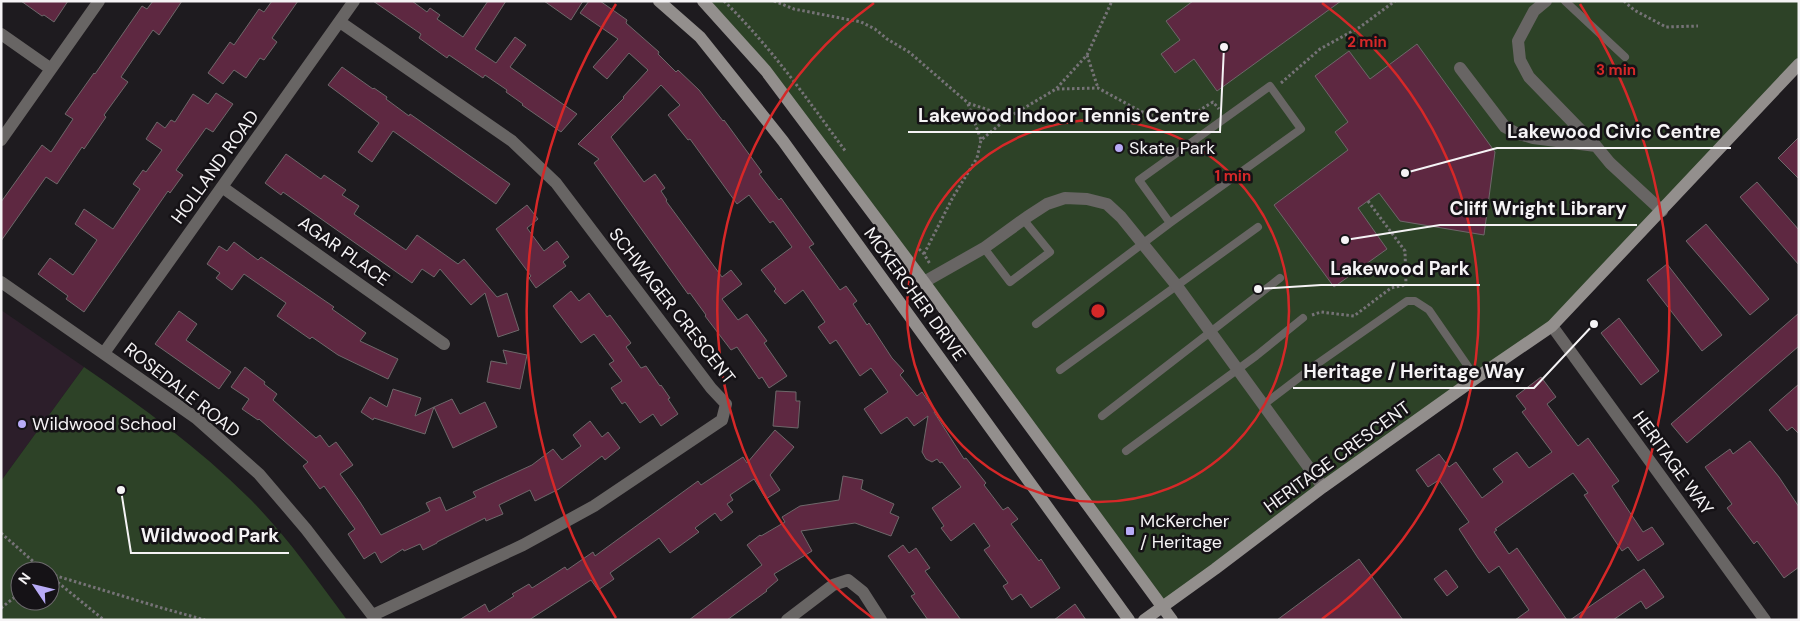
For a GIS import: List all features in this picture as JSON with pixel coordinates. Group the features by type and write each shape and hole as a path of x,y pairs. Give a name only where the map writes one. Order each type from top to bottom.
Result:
{"main road":[{"name":"MCKERCHER DRIVE","path":"659,1 700,37 783,141 1129,620"},
{"name":"MCKERCHER DRIVE","path":"704,1 766,71 924,282 1172,620"},
{"name":"HERITAGE CRESCENT","path":"1144,620 1216,569 1323,487 1552,326 1799,64"}],"street":[{"path":"1,140 99,1"},
{"name":"HOLLAND ROAD","path":"104,352 354,1"},
{"path":"1546,1 1534,11 1518,41 1520,60 1529,77 1610,163 1662,211"},
{"name":"SCHWAGER CRESCENT","path":"340,22 512,141 556,183 711,388 726,404 722,420 594,506 523,545 374,617"},
{"path":"1,34 51,69"},
{"path":"1460,68 1505,127 1510,130 1533,138 1596,146"},
{"name":"AGAR PLACE","path":"222,187 444,344"},
{"path":"924,282 984,248 1047,204 1066,198 1087,199 1107,204 1121,217 1177,286 1323,487"},
{"name":"ROSEDALE ROAD","path":"1,282 104,352 196,418 259,474 306,529 374,617"},
{"name":"HERITAGE WAY","path":"1552,326 1765,620"},
{"path":"787,620 832,585 848,580 862,592 882,620"}],"lane":[{"path":"1565,1 1625,57"},
{"path":"1036,324 1170,223 1301,129 1270,86 1139,180 1170,223"},
{"path":"984,248 1010,282 1050,252 1023,219"},
{"path":"1060,370 1258,227"},
{"path":"1102,416 1280,278"},
{"path":"1263,405 1407,301 1415,301 1429,310 1476,378"},
{"path":"1126,451 1303,318"}],"path":[{"path":"774,1 794,9 862,22 876,29 887,39 909,52 968,103 1009,117"},
{"path":"981,140 1009,117 1056,89 1087,55 1112,1"},
{"path":"1273,90 1320,49 1360,27 1395,1"},
{"path":"1624,1 1634,10 1666,26 1698,26"},
{"path":"1087,55 1098,88"},
{"path":"1056,89 1098,88 1140,111 1162,118 1190,116 1213,102 1225,118"},
{"path":"924,254 953,197 978,158 981,140 968,103"},
{"path":"1368,201 1405,250 1407,301"},
{"path":"1303,318 1321,312 1354,316 1391,288 1406,285"},
{"path":"1,533 33,561"},
{"path":"60,578 205,620"},
{"path":"60,583 104,620"}],"shaded area":[{"name":"Wildwood School","path":"1,310 84,367 1,481"}],"green space":[{"path":"703,1 1799,1 1799,63 1552,326 1162,607 766,71"},
{"path":"84,367 170,429 249,498 288,542 347,620 1,620 1,481"}],"building":[{"path":"21,1 68,1 54,22"},
{"path":"153,1 182,1 159,35 153,30 121,77 128,82 104,115 106,117 84,149 82,147 57,184 46,177 1,241 1,202 42,145 51,152 73,119 65,114 142,6 147,9"},
{"path":"272,1 298,1 272,38 277,42 264,60 260,58 246,78 234,70 223,84 208,73 230,42 234,45 259,9 264,12"},
{"path":"373,1 412,1 427,12 430,8 440,15 437,19 463,37 488,1 506,1 475,49 496,63 515,37 526,45 510,67 577,114 561,132 522,105 506,92 507,90 485,75 483,78 449,55 447,58 419,38 421,34"},
{"path":"544,1 583,1 571,20"},
{"path":"589,1 600,1 627,20 626,23 659,52 658,54 676,72 678,70 699,90 724,120 762,172 759,174 779,200 781,198 814,244 809,247 840,290 846,286 857,301 853,304 867,325 869,323 892,358 904,371 900,375 917,396 922,392 964,459 966,458 986,483 984,485 1003,510 1008,507 1018,519 1011,524 1039,561 1041,559 1060,588 1031,608 1021,594 1012,600 1003,586 1008,583 984,550 990,546 974,523 951,541 941,528 944,526 932,508 961,487 942,462 940,463 937,459 932,462 926,459 922,452 928,416 914,426 907,417 881,434 864,409 888,392 871,368 860,376 836,340 830,344 818,327 825,322 803,290 785,304 774,291 776,289 761,270 792,247 773,221 770,223 749,195 737,204 690,139 688,140 668,115 680,105 661,85 611,137 644,182 655,174 665,188 661,191 666,201 722,277 731,270 742,284 722,299 738,320 747,314 767,341 764,343 787,376 769,388 762,377 759,379 737,347 731,350 690,293 688,294 594,163 599,159 578,144 624,98 648,70 629,53 607,79 593,67 618,39 580,13"},
{"path":"1193,1 1341,1 1217,91 1194,59 1175,73 1161,54 1180,40 1166,21"},
{"path":"1417,44 1495,152 1484,235 1400,221 1379,193 1358,208 1387,249 1334,287 1274,205 1348,150 1335,132 1348,122 1315,76 1349,51 1370,79"},
{"path":"342,67 387,97 386,99 409,116 410,114 510,184 496,204 393,131 372,162 358,152 379,123 328,85"},
{"path":"216,93 233,104 213,132 206,128 176,170 183,175 170,193 168,191 84,312 66,299 68,296 38,274 50,258 73,275 97,240 75,224 84,209 113,229 140,189 133,184 143,170 146,172 162,150 146,139 157,122 165,128 171,120 175,122 193,94 208,104"},
{"path":"1799,137 1799,179 1778,158"},
{"path":"286,154 321,179 324,175 346,190 342,195 359,206 354,214 406,250 417,235 458,264 464,259 497,297 507,293 519,330 498,337 485,293 471,305 440,269 434,277 422,269 412,283 283,192 281,195 265,183"},
{"path":"1757,182 1799,230 1799,265 1740,197"},
{"path":"527,205 538,219 527,228 544,251 557,241 569,257 563,262 566,266 536,288 529,278 531,276 496,229"},
{"path":"1706,224 1769,299 1750,315 1686,241"},
{"path":"234,242 258,260 261,257 334,307 332,309 366,333 360,341 398,359 388,379 338,355 312,337 310,339 277,316 286,303 244,274 232,290 216,278 220,273 207,264 219,246 227,251"},
{"path":"1667,264 1722,335 1702,351 1647,280"},
{"path":"571,291 579,301 589,293 607,317 610,315 631,343 626,347 641,368 646,366 661,385 678,414 661,426 653,414 640,423 625,402 622,404 611,388 622,381 609,364 614,361 594,334 581,343 553,306"},
{"path":"179,311 197,324 186,340 231,372 219,389 155,344"},
{"path":"1799,313 1799,346 1687,443 1671,424"},
{"path":"1619,318 1659,371 1641,385 1601,333"},
{"path":"503,350 527,355 520,389 487,382 491,361 507,364"},
{"path":"245,367 277,394 273,400 316,438 320,435 329,447 336,442 353,465 340,474 381,535 430,511 426,503 440,497 446,511 476,497 473,492 532,465 553,449 562,460 581,446 573,435 590,421 602,437 608,432 620,448 605,460 602,456 559,489 535,501 530,490 499,505 503,514 486,521 485,518 423,550 420,544 404,551 403,549 381,563 375,552 364,559 348,534 355,529 324,486 320,489 303,466 308,462 259,419 242,409 249,399 231,387"},
{"path":"1541,377 1556,397 1547,404 1578,446 1588,438 1619,481 1612,486 1643,532 1652,527 1664,544 1638,561 1628,547 1622,551 1584,495 1588,493 1573,473 1495,529 1497,530 1494,532 1509,554 1517,548 1567,620 1515,620 1529,610 1499,566 1489,573 1478,558 1459,529 1469,522 1439,480 1428,487 1416,470 1439,454 1449,467 1456,462 1482,498 1503,482 1493,469 1517,452 1529,468 1552,452 1522,412 1526,409 1516,396"},
{"path":"1799,384 1799,434 1792,427 1787,431 1769,410"},
{"path":"393,389 421,398 415,416 434,407 425,434 374,418 373,420 361,412 370,397 387,407"},
{"path":"776,391 796,392 796,401 800,401 798,428 773,426"},
{"path":"452,399 460,414 485,402 497,427 453,448 434,407"},
{"path":"775,430 794,447 770,475 780,490 766,499 754,479 730,495 733,500 727,504 733,512 721,521 715,513 695,528 699,532 670,553 659,538 610,573 614,579 598,590 591,580 529,620 459,620 485,604 489,612 514,596 512,594 529,584 532,588 565,567 567,570 593,552 595,556 698,481 701,485 743,457 747,463"},
{"path":"1750,441 1779,477 1799,507 1799,567 1784,578 1757,541 1754,544 1727,508 1732,504 1705,467 1730,449 1733,454"},
{"path":"843,476 863,480 861,489 894,504 890,513 899,517 891,536 855,523 801,531 812,551 774,574 778,580 767,591 727,620 689,620 762,565 747,545 760,535 785,522 782,517 800,506 839,500"},
{"path":"903,545 909,553 916,548 930,568 925,571 961,620 928,620 911,596 915,594 888,556"},
{"path":"1359,559 1403,620 1277,620"},
{"path":"1644,569 1664,597 1646,609 1641,601 1613,620 1570,620"},
{"path":"1446,570 1458,587 1447,596 1434,579"},
{"path":"1075,604 1086,620 1054,620"}],"place":[{"name":"Lakewood Indoor Tennis Centre","path":"1224,47"},
{"name":"Skate Park","path":"1119,148"},
{"name":"Lakewood Civic Centre","path":"1405,173"},
{"name":"Cliff Wright Library","path":"1345,240"},
{"name":"Lakewood Park","path":"1258,289"},
{"name":"Heritage / Heritage Way","path":"1594,324"},
{"name":"Wildwood School","path":"22,424"},
{"name":"Wildwood Park","path":"121,490"},
{"name":"McKercher / Heritage","path":"1130,531"}]}
